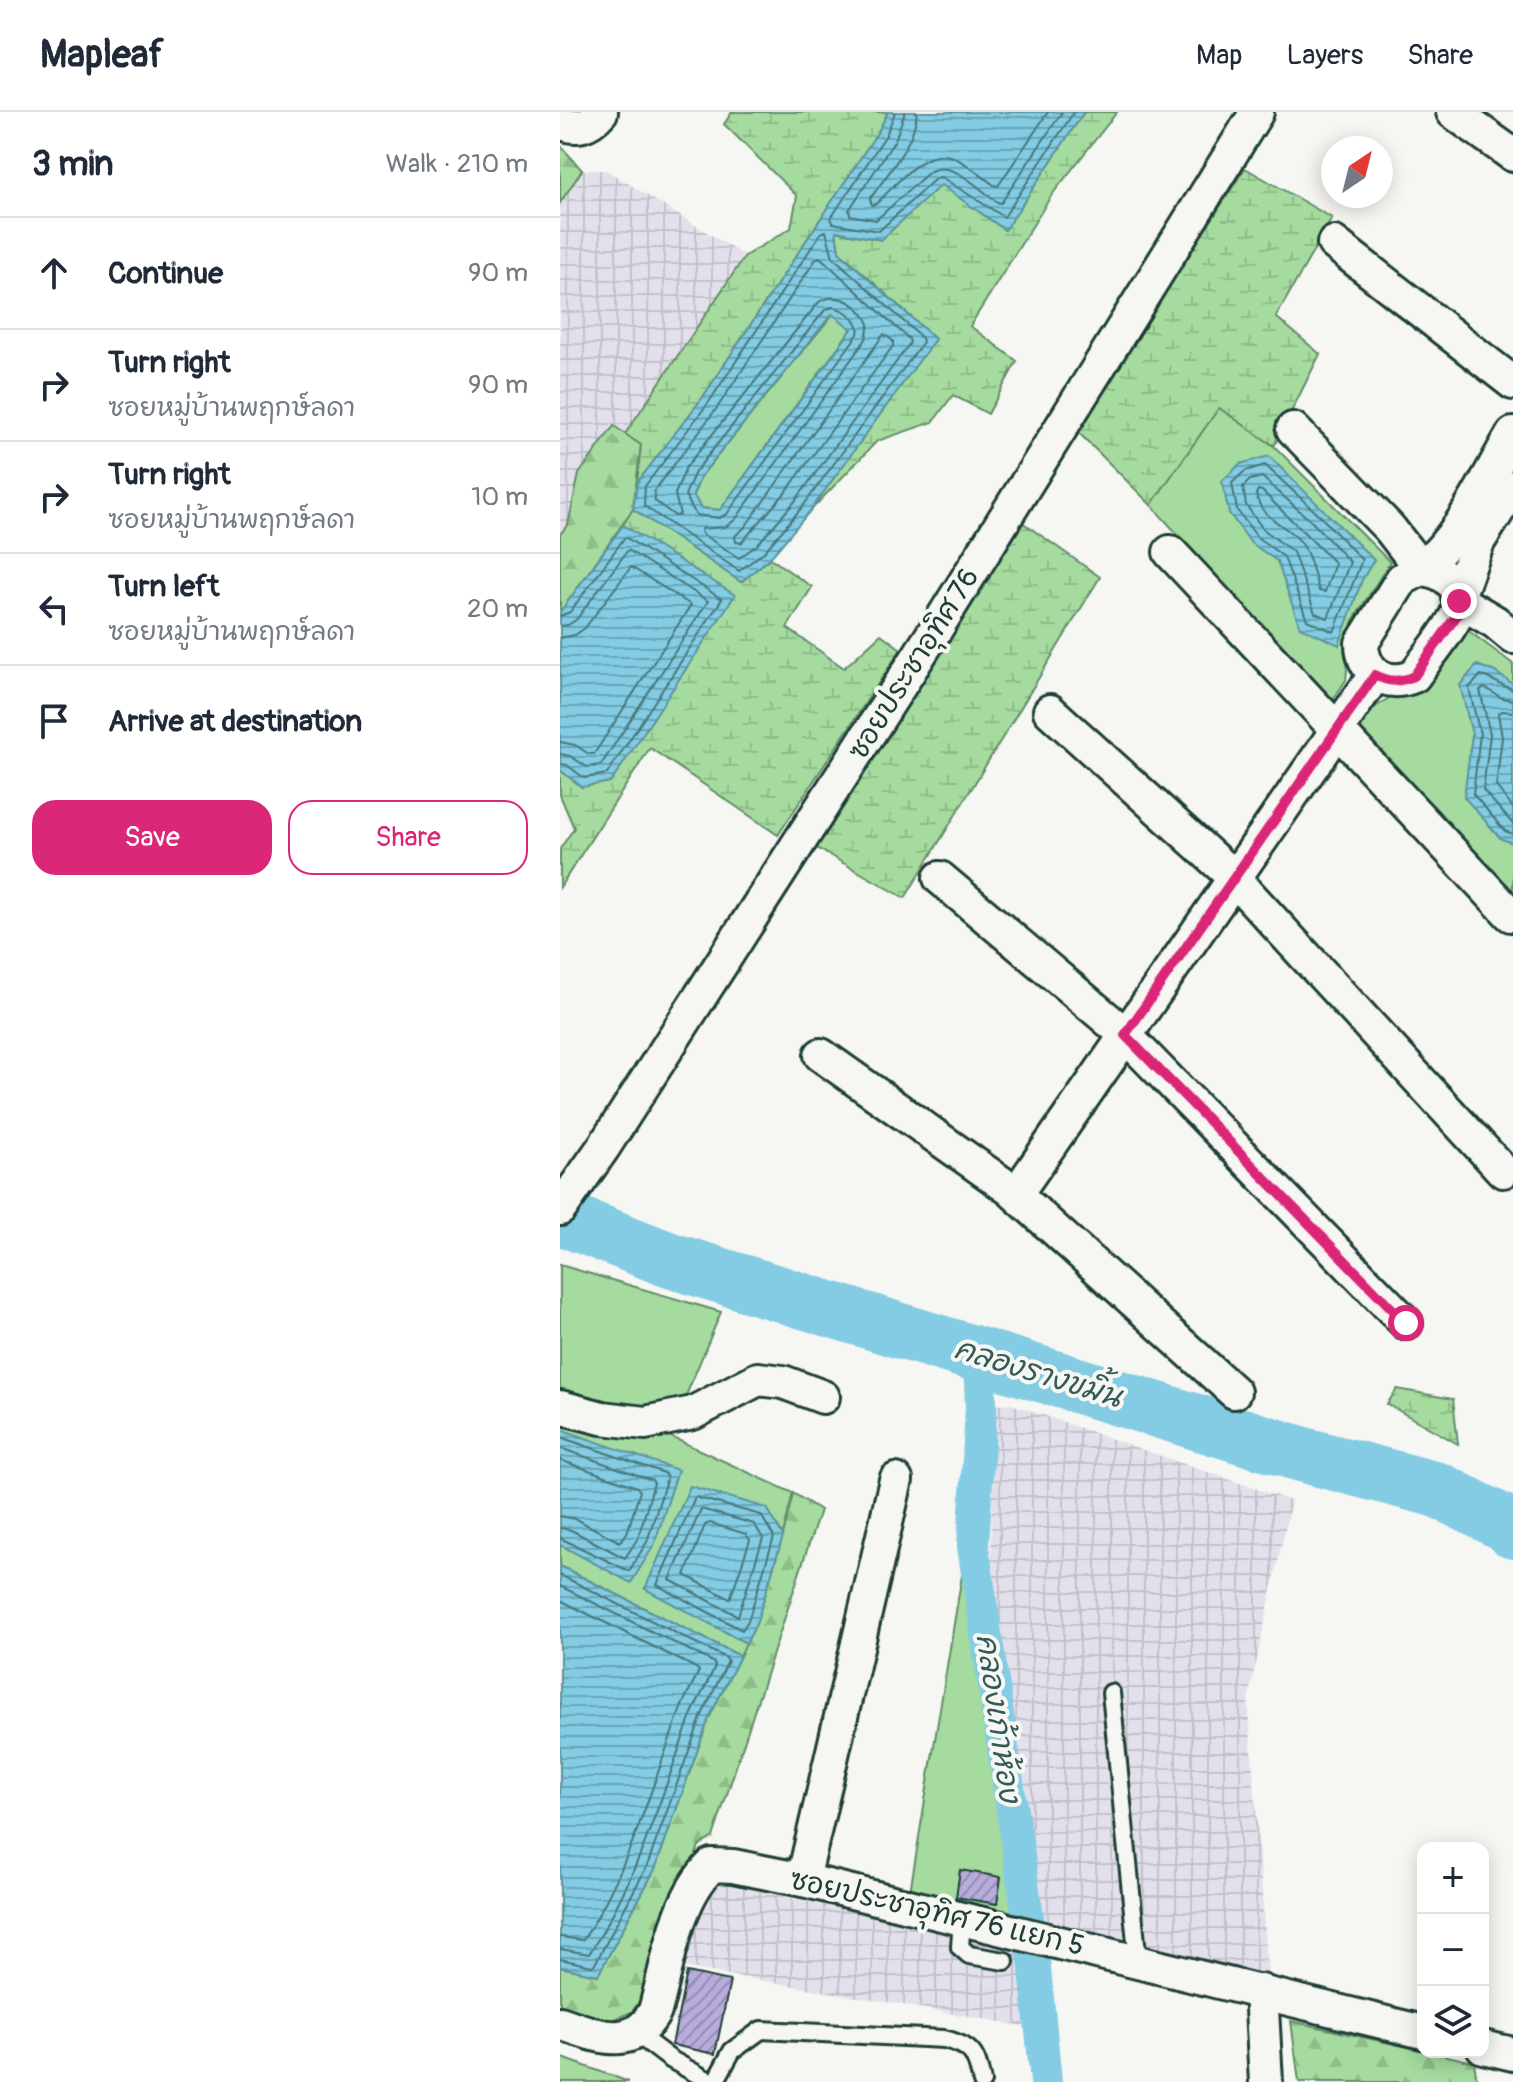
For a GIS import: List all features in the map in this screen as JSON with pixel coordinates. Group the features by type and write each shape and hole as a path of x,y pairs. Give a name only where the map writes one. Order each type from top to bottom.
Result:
{"street":[{"path":"560,122 576,127 587,125 601,112"},
{"name":"ซอยประชาอุทิศ 76","path":"560,1209 887,706 1257,112"},
{"path":"1453,112 1513,155"},
{"path":"1334,243 1513,383"},
{"path":"1293,429 1390,529 1421,569 1441,573 1451,580 1459,599 1513,637"},
{"path":"1513,434 1454,534 1434,558 1402,579 1362,643 1365,663 1375,675 1392,681 1403,681 1414,676 1459,612 1459,599 1478,542 1513,487"},
{"path":"1170,552 1511,915"},
{"path":"1016,1194 1375,675"},
{"path":"1050,711 1233,878 1503,1171"},
{"path":"940,878 1125,1035 1406,1323"},
{"path":"821,1055 1016,1194 1234,1392"},
{"path":"560,1407 602,1418 645,1423 693,1413 758,1379 783,1382 823,1397"},
{"path":"803,1880 896,1480"},
{"name":"ซอยประชาอุทิศ 76 แยก 5","path":"637,2034 648,2025 655,2011 687,1898 698,1878 712,1865 733,1866 803,1880 1417,2030"},
{"path":"1261,1991 1266,2082"},
{"path":"560,2023 618,2038 637,2034"},
{"path":"1489,2048 1513,2054"}],"lane":[{"path":"1111,1693 1138,1962"},
{"path":"962,1918 960,1947 969,1955 1005,1961"},
{"path":"637,2034 670,2059 713,2082 732,2051 761,2030 944,2039 964,2044 977,2058 982,2082"}],"shaded area":[{"path":"582,170 606,170 745,256 625,434 614,427 577,480 568,525 560,534 560,203"},
{"path":"1011,1404 1291,1501 1248,1700 1268,1977 1039,1920 991,1588 992,1405"},
{"path":"707,1881 1023,1945 1024,2026 683,1967"}],"green space":[{"path":"732,112 888,112 703,397 637,483 641,445 625,434 745,256 791,228 797,196 724,124"},
{"path":"1084,112 1117,112 1051,196 970,326 1017,361 988,414 953,395 933,422 877,441 810,511 935,339 839,251 836,231 881,240 941,184 1005,230"},
{"path":"560,145 582,170 560,203"},
{"path":"1245,168 1332,218 1276,317 1320,354 1274,446 1219,408 1151,505 1076,430"},
{"path":"833,314 852,328 720,510 701,508 693,495 701,476"},
{"path":"1219,407 1274,446 1390,562 1352,622 1346,680 1331,703 1151,505"},
{"path":"614,426 641,445 633,509 560,613 560,534 568,525 579,474"},
{"path":"633,509 741,582 770,558 812,587 787,628 844,668 881,634 901,649 778,835 650,748 560,887 560,849 574,828 560,795 560,770 582,787 734,596 623,525"},
{"path":"1019,520 1100,577 905,898 815,847"},
{"path":"1462,626 1513,664 1513,893 1359,732 1371,710 1399,691"},
{"path":"560,1265 721,1312 669,1436 793,1493 783,1536 766,1508 645,1588 746,1643 740,1656 560,1566"},
{"path":"1397,1389 1453,1399 1458,1444 1387,1404"},
{"path":"793,1493 820,1510 713,1837 699,1846 645,1993 632,2012 599,2025 560,2012 560,1967 598,1975 655,1869 709,1718 756,1624"},
{"path":"962,1575 969,1587 1025,1914 910,1892"},
{"path":"1291,2021 1417,2049 1417,2058 1456,2058 1474,2062 1477,2082 1299,2082"},
{"path":"560,2057 629,2082 560,2082"}],"water":[{"path":"888,112 1084,112 1005,230 941,185 881,240 836,231 839,252 935,339 810,511 770,558 741,582 633,509 637,483 703,397","holes":["832,314 852,329 720,510 701,508 693,495 701,476"]},
{"path":"1269,456 1374,560 1362,580 1339,645 1300,627 1277,561 1251,543 1229,513 1222,481 1240,464"},
{"path":"623,525 735,595 611,782 582,787 560,770 560,612"},
{"path":"1477,665 1513,684 1513,843 1501,839 1464,797 1472,734 1460,685"},
{"path":"560,1429 678,1470 654,1545 631,1583 560,1545"},
{"path":"690,1486 767,1508 783,1536 756,1624 746,1643 645,1589"},
{"path":"560,1566 740,1656 709,1718 655,1869 598,1975 560,1967"}],"building":[{"path":"960,1870 1001,1877 997,1904 956,1897"},
{"path":"687,1972 730,1981 715,2054 672,2045"}],"waterway":[{"name":"คลองรางขมิ้น","path":"560,1217 670,1260 1304,1455 1438,1490 1506,1524 1513,1531"},
{"name":"คลองเก้าห้อง","path":"979,1353 981,1408 973,1546 1034,1958 1046,2082"}],"route":[{"path":"1406,1323 1125,1035 1375,675 1392,681 1403,681 1414,676 1459,612 1459,601"}]}
